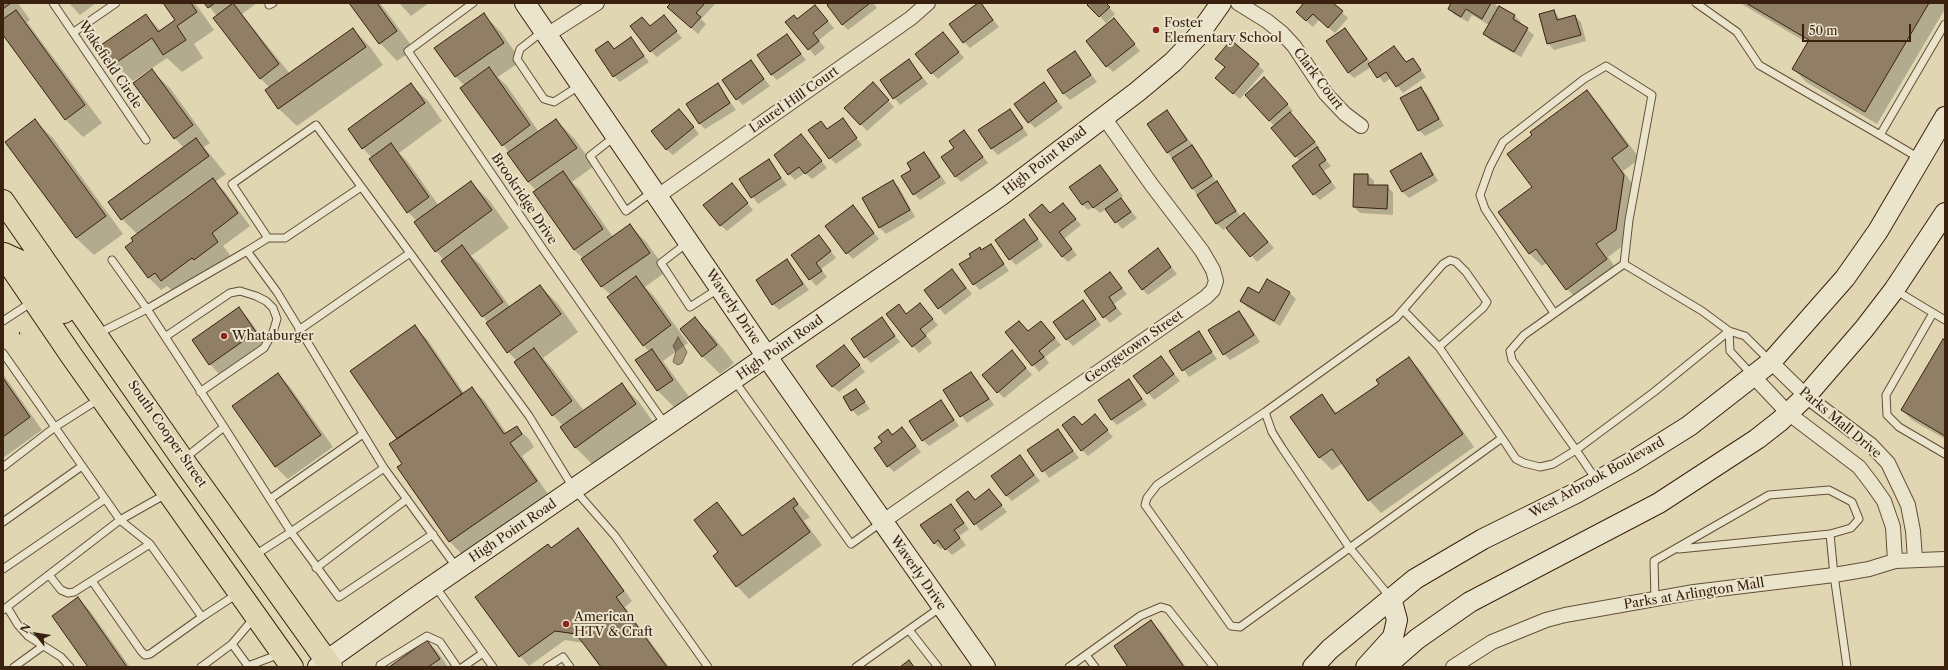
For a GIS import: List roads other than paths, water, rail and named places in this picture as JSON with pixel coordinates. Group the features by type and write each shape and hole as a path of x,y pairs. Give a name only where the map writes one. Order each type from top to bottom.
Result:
{"main road":[{"name":"South Cooper Street","path":"3,200 184,460 254,556 325,665"},
{"path":"3,254 28,265 78,330 97,334"},
{"path":"3,254 101,398 287,660"},
{"path":"101,398 113,396 129,404 172,457 184,460"}],"street":[{"name":"Waverly Drive","path":"525,3 767,356 985,667"},
{"path":"546,33 597,3"},
{"name":"Laurel Hill Court","path":"656,193 911,18 928,3"},
{"name":"High Point Road","path":"325,665 434,584 734,380 1000,196 1103,116 1137,92 1173,62 1197,36 1221,3"},
{"name":"Clark Court","path":"1238,3 1267,21 1282,33 1294,46 1326,94 1345,114 1361,126"},
{"name":"Georgetown Street","path":"882,522 1206,297 1213,290 1216,281 1213,270 1202,251 1151,184 1103,116"},
{"name":"West Arbrook Boulevard","path":"1313,667 1330,650 1391,598 1416,579 1483,539 1630,463 1689,426 1754,377 1771,362 1845,278 1878,231 1945,117"},
{"path":"1385,667 1417,639 1470,602 1659,503 1757,439 1806,396 1864,329 1894,290 1945,213"},
{"name":"Parks Mall Drive","path":"1771,362 1806,396 1871,445 1888,463 1908,505 1913,530 1915,560"},
{"name":"Parks Mall Drive","path":"1754,377 1788,413 1859,467 1872,484 1884,501 1893,528 1895,562"},
{"name":"Parks at Arlington Mall","path":"1453,667 1492,642 1546,620 1565,615 1655,599 1749,585 1834,575 1869,569 1895,562 1945,559"},
{"path":"1366,667 1393,637 1397,620 1391,598"}],"lane":[{"name":"Wakefield Circle","path":"53,3 146,140"},
{"path":"74,32 116,3"},
{"name":"Brookridge Drive","path":"473,3 408,51 666,426"},
{"path":"1696,3 1737,32 1759,65 1920,158"},
{"path":"1880,135 1945,24"},
{"path":"546,33 520,49 517,59 544,99 554,102 581,85"},
{"path":"1554,313 1485,209 1480,196 1490,167 1503,142 1584,79 1606,66 1652,95 1629,220 1624,264 1524,335 1510,351 1512,360 1597,481"},
{"path":"268,238 232,184 316,125 529,416 574,489 615,536 708,667"},
{"path":"616,136 590,156 626,212 656,193"},
{"path":"97,334 147,309 268,238 285,238 361,187"},
{"path":"689,242 661,263 690,307 720,288"},
{"path":"247,250 277,292 384,468 457,569"},
{"path":"299,330 410,253"},
{"path":"112,260 147,309 291,532 339,598 433,534"},
{"path":"1439,347 1483,308 1487,302 1466,272 1456,262 1450,260 1443,264 1396,318 1265,412 1157,485 1147,498 1145,505 1232,626 1240,627 1502,438"},
{"path":"1624,264 1702,312 1729,331 1745,336 1771,362"},
{"path":"1894,290 1945,320"},
{"path":"165,338 230,293 240,291 256,296 266,301 273,308 277,319 273,332 264,348 200,392"},
{"path":"3,321 34,301"},
{"path":"1403,310 1439,347 1516,458 1524,463 1540,467 1553,464 1576,450 1654,392 1729,331"},
{"path":"1933,313 1886,395 1886,414 1899,427 1945,454"},
{"path":"1729,331 1730,351 1754,377"},
{"path":"3,353 120,520 150,544 202,618"},
{"path":"734,380 851,544 882,522"},
{"path":"3,467 55,427 101,398"},
{"path":"1265,412 1272,432 1349,547 1391,598"},
{"path":"184,460 224,427"},
{"path":"270,499 363,434"},
{"path":"3,522 82,466"},
{"path":"254,556 384,468"},
{"path":"1655,599 1654,562 1675,549 1769,495 1829,490 1852,502 1858,519 1851,528 1830,534 1675,549"},
{"path":"70,667 61,657 28,636 5,608 120,520 168,493"},
{"path":"3,570 105,499"},
{"path":"316,568 407,499"},
{"path":"1830,534 1834,575 1847,667"},
{"path":"49,575 61,590 68,594 92,582 150,544"},
{"path":"92,582 145,655 150,654 239,592"},
{"path":"434,584 493,667"},
{"path":"856,667 942,606"},
{"path":"1069,667 1140,616 1160,607 1168,609 1214,667"},
{"path":"201,667 232,644 255,616"},
{"path":"909,630 938,667"},
{"path":"380,667 380,665 427,636 440,642 457,667"},
{"path":"232,644 248,666 287,660"},
{"path":"14,667 44,646"},
{"path":"463,667 483,653"},
{"path":"1086,654 1095,667"},
{"path":"547,667 563,657 570,667"}],"place":[{"name":"Foster Elementary School","path":"1156,30"},
{"name":"Whataburger","path":"224,336"},
{"name":"American HTV & Craft","path":"566,624"}]}
